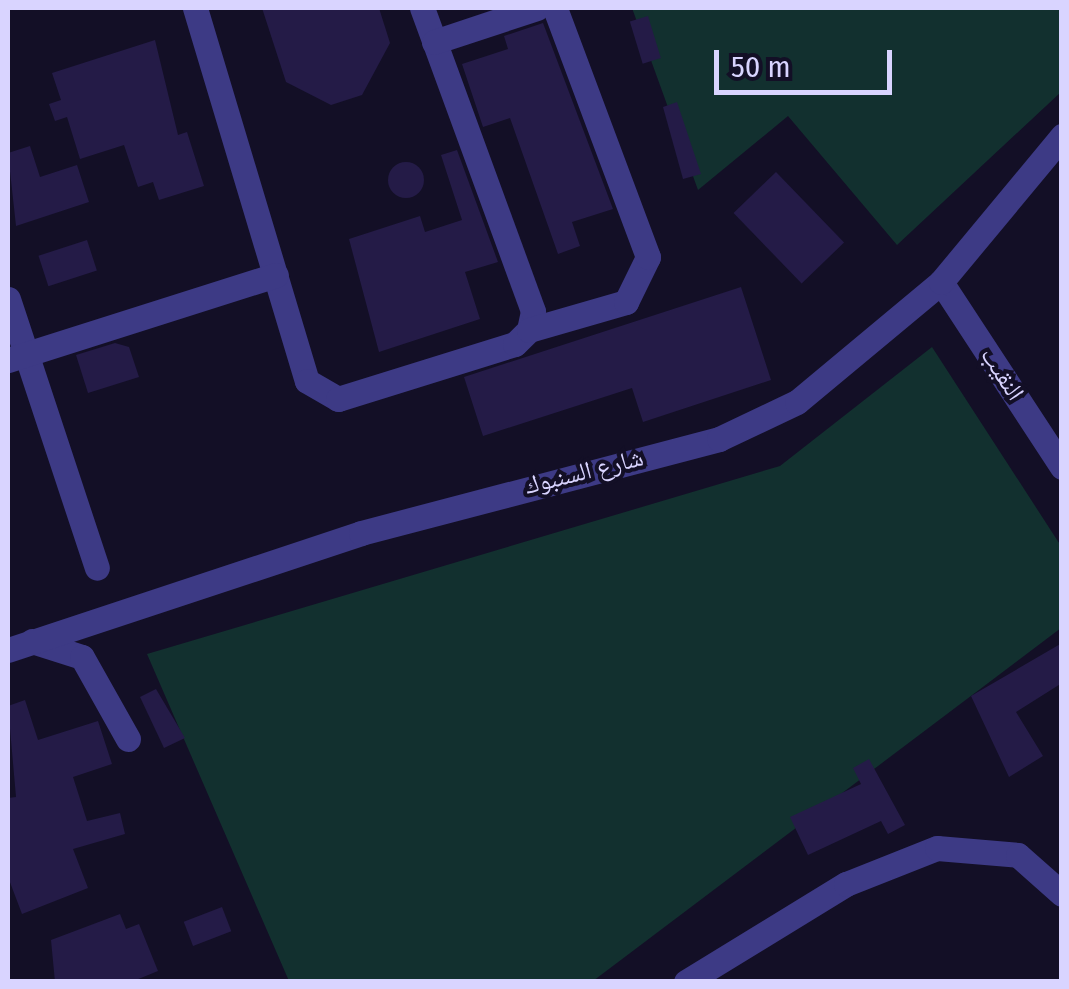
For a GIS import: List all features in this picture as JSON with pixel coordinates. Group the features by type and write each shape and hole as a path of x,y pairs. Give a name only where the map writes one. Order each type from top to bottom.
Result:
{"street":[{"path":"195,8 307,381 322,397 515,344 529,330 626,302 648,257 555,8"},
{"path":"422,8 533,312 529,330"},
{"path":"434,42 537,8"},
{"name":"شارع السنبوك","path":"8,650 416,517 720,439 798,402 941,282 1062,136"},
{"path":"17,357 276,275"},
{"name":"النقيب","path":"941,282 1062,467"},
{"path":"8,299 17,357 98,568"},
{"path":"32,641 82,657 128,739"},
{"path":"686,982 846,884 937,848 1018,855 1062,894"}],"green space":[{"path":"632,8 1061,8 1061,92 897,245 788,116 698,190"},
{"path":"932,347 1061,546 1061,628 593,981 289,981 147,654 780,466"}],"building":[{"path":"262,8 379,8 390,43 362,95 331,105 286,82"},
{"path":"648,16 661,58 643,64 630,22"},
{"path":"543,23 613,209 572,222 580,246 558,254 510,118 483,127 462,64 508,49 504,36"},
{"path":"155,40 178,135 187,132 204,186 159,200 153,182 138,187 124,145 80,159 67,117 55,121 49,104 61,100 52,73"},
{"path":"677,102 701,174 683,179 663,107"},
{"path":"30,146 40,177 77,165 89,202 16,226 8,153"},
{"path":"457,150 498,262 465,272 480,319 379,352 349,239 420,216 425,232 462,220 441,155"},
{"path":"406,162 418,168 424,180 418,192 406,198 394,192 388,180 394,168"},
{"path":"776,172 844,242 802,283 734,213"},
{"path":"87,240 97,270 48,286 38,256"},
{"path":"741,287 771,380 643,422 632,388 483,436 464,377"},
{"path":"115,343 129,347 139,377 88,393 76,355"},
{"path":"1062,643 1062,683 1016,712 1043,756 1009,777 971,696"},
{"path":"156,689 185,738 164,748 140,697"},
{"path":"25,700 38,740 98,721 112,764 73,777 87,821 120,813 125,834 73,849 88,888 22,914 8,877 8,798 16,797 8,706"},
{"path":"869,759 905,825 888,834 881,821 808,855 790,817 861,784 853,768"},
{"path":"222,907 231,931 193,946 184,922"},
{"path":"120,914 126,929 139,924 158,971 131,982 55,982 51,940"}]}
